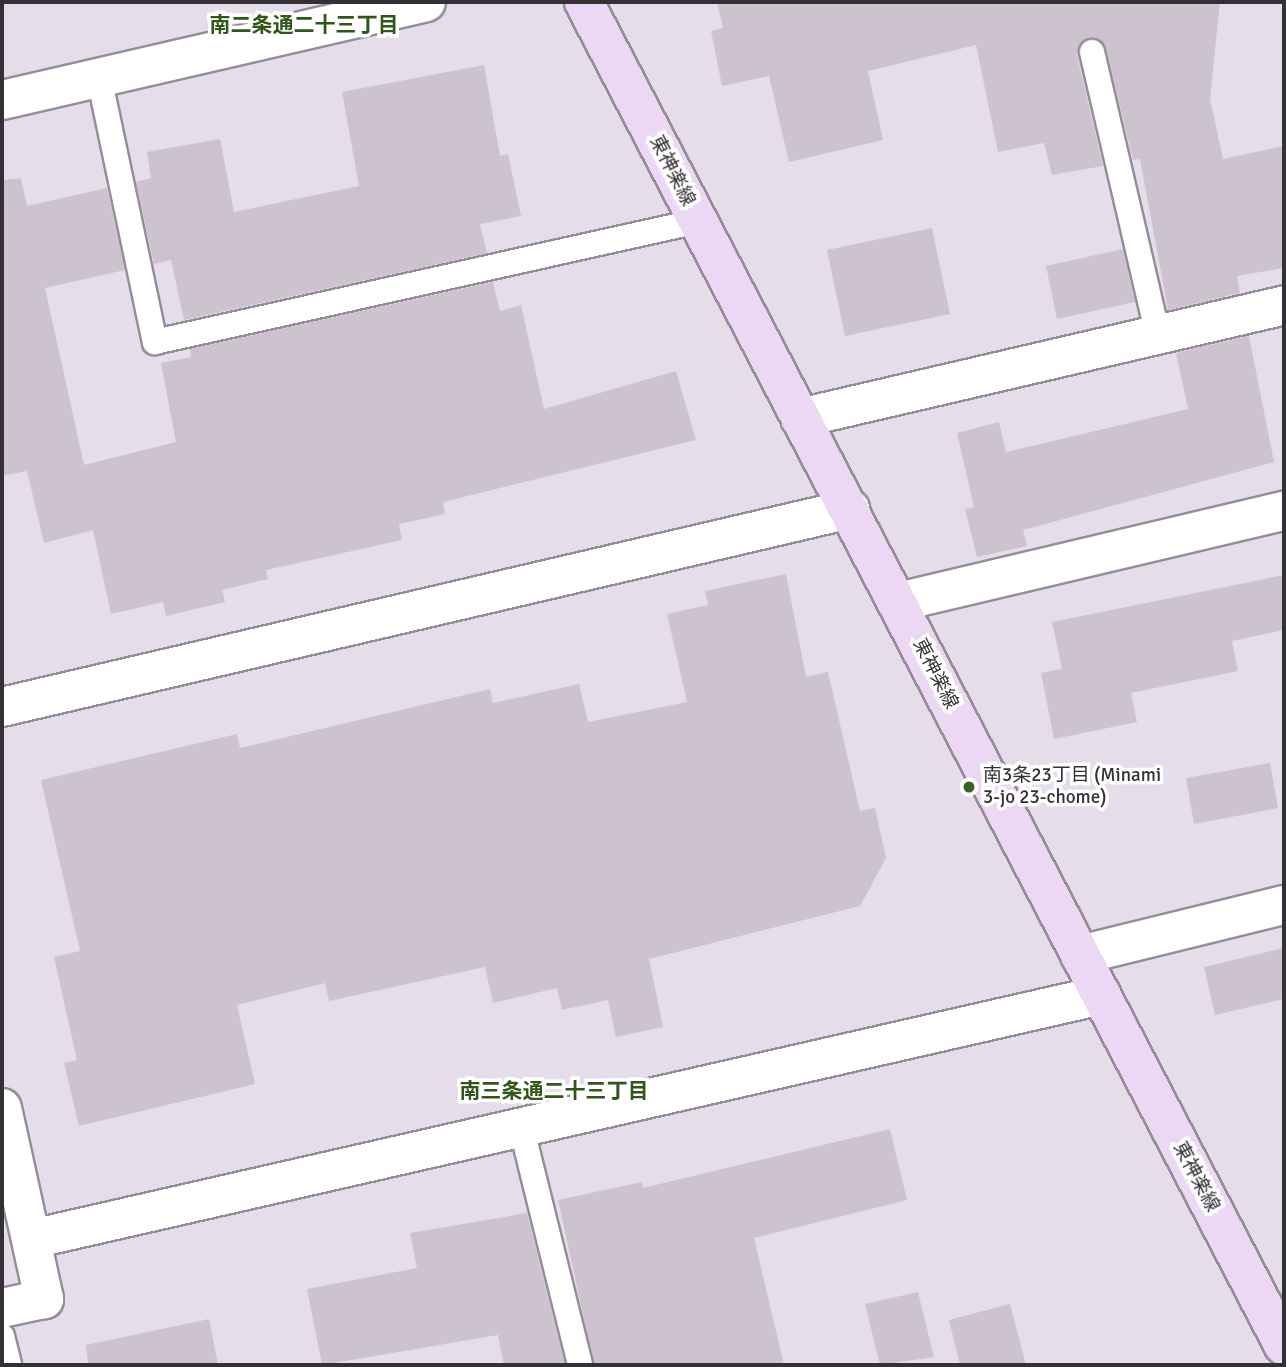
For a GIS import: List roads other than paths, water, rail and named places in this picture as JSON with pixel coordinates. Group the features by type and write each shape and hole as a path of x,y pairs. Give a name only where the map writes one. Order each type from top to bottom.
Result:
{"street":[{"path":"2,100 426,2"},
{"name":"東神楽線","path":"584,2 1284,1346"},
{"path":"800,418 1284,305"},
{"path":"2,707 850,509"},
{"path":"898,602 1284,511"},
{"path":"1080,955 1284,905"},
{"path":"32,1239 1101,995"},
{"path":"2,1108 44,1298 2,1308"}],"lane":[{"path":"1092,52 1158,335"},
{"path":"99,77 155,342 698,221"},
{"path":"521,1126 580,1365"},
{"path":"2,1336 9,1365"}],"place":[{"name":"南3条23丁目 (Minami 3-jo 23-chome)","path":"969,787"}],"district":[{"name":"南二条通二十三丁目","path":"304,25"},
{"name":"南三条通二十三丁目","path":"554,1091"}]}
